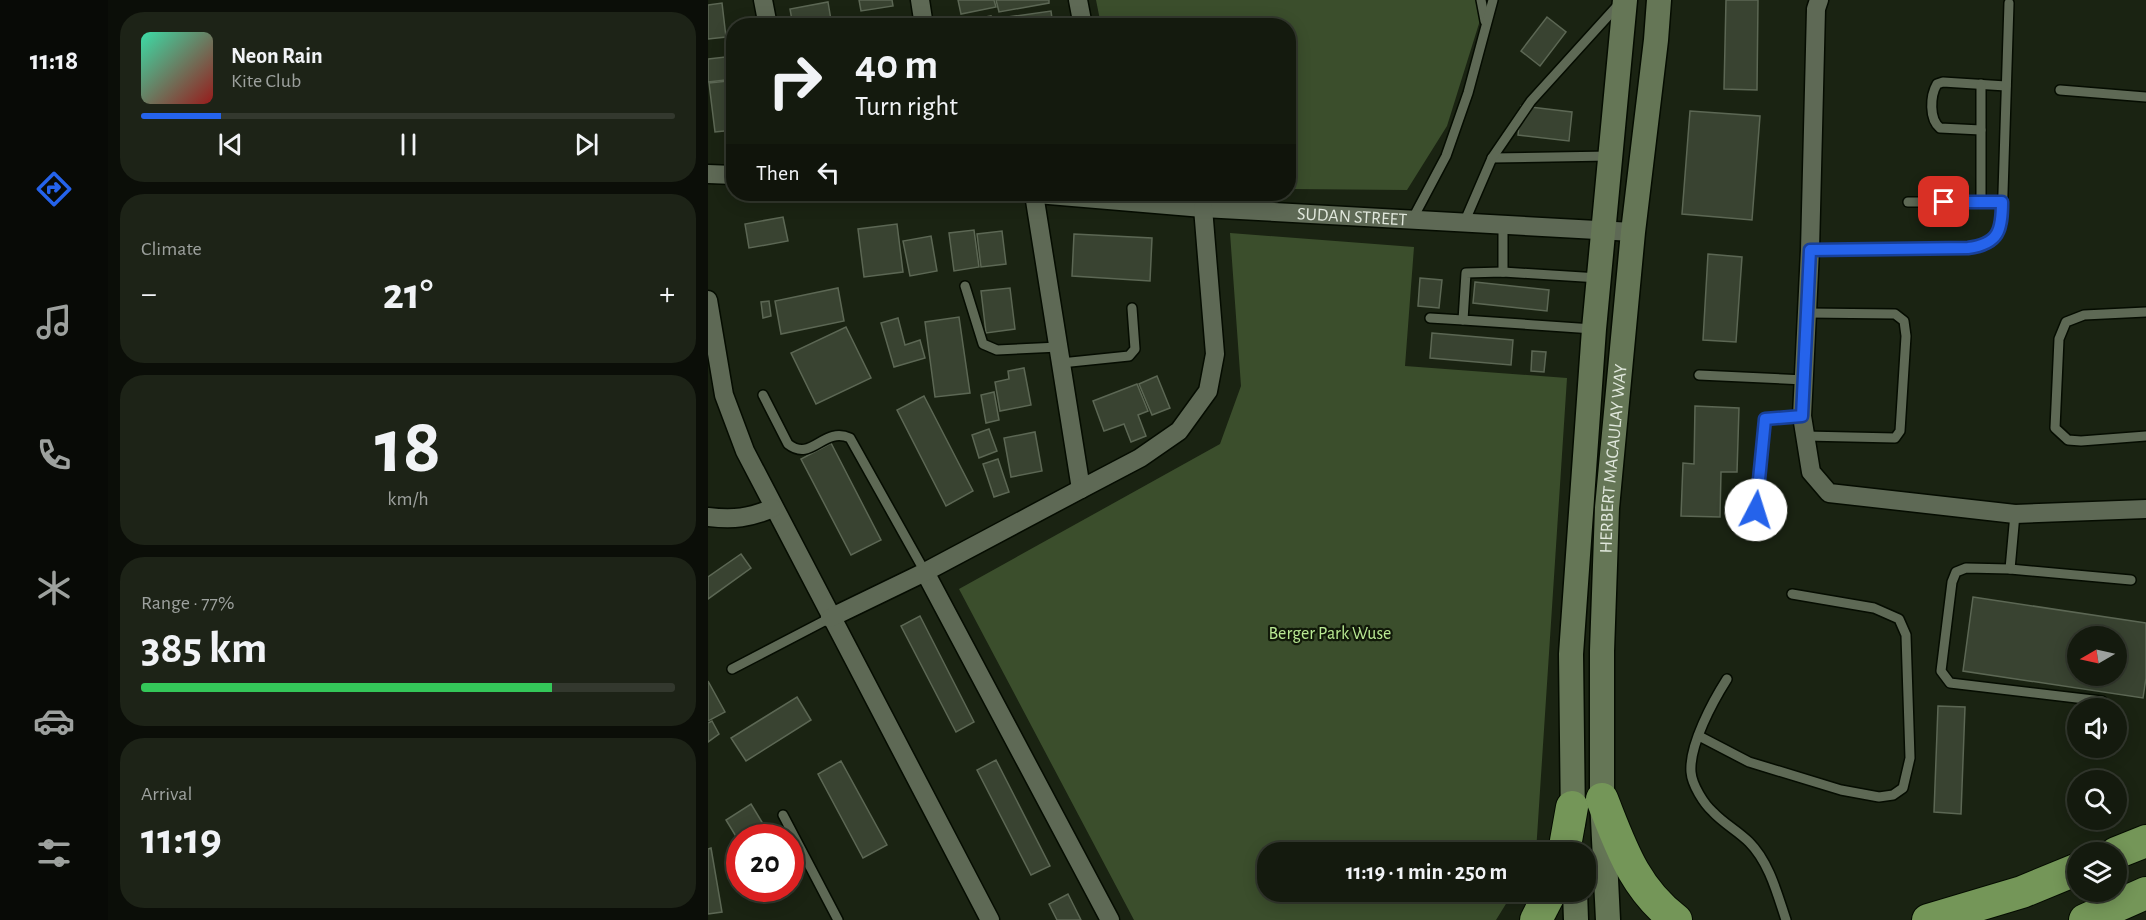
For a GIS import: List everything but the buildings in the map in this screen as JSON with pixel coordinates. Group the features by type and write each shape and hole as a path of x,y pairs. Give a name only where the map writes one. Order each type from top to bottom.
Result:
{"highway":[{"path":"1602,799 1634,875 1651,898 1676,920"},
{"path":"1566,842 1572,807"},
{"path":"2127,849 2146,841"},
{"path":"1928,920 2022,892 2067,874"},
{"path":"2085,920 2146,893"},
{"path":"1536,920 1545,902"}],"main road":[{"name":"HERBERT MACAULAY WAY","path":"1574,842 1571,654 1594,329 1624,0"},
{"name":"HERBERT MACAULAY WAY","path":"1608,920 1602,799 1602,651 1607,508 1633,232 1659,0"},
{"path":"1575,902 1576,920"}],"street":[{"path":"763,0 766,18"},
{"path":"920,0 923,18"},
{"path":"1078,0 1081,18"},
{"path":"1818,5 1808,313 1802,416 1812,472 1829,493 2015,514 2146,509"},
{"path":"708,174 726,175"},
{"path":"1036,201 1082,489"},
{"name":"SUDAN STREET","path":"1145,201 1203,208 1633,232"},
{"path":"830,618 925,572 1140,458 1179,431 1208,391 1215,354 1203,208"},
{"path":"708,300 724,395 745,451 982,918"},
{"path":"708,518 734,520 755,516 773,508"},
{"path":"925,572 1110,920"}],"lane":[{"path":"1481,0 1486,24"},
{"path":"1412,220 1446,156 1468,93 1493,0"},
{"path":"1464,223 1492,158 1531,101 1624,0"},
{"path":"1810,250 1982,246 1994,239 2002,224 2008,3"},
{"path":"1981,130 1940,128 1932,116 1934,88 1937,84 2006,86"},
{"path":"1981,84 1981,202"},
{"path":"2060,90 2146,97"},
{"path":"1492,158 1610,156"},
{"path":"1908,202 2002,202"},
{"path":"1503,225 1503,272"},
{"path":"1463,320 1466,273 1503,272 1599,278"},
{"path":"965,286 983,344 997,350 1060,355 1129,356 1136,349 1132,308"},
{"path":"2146,312 2084,315 2066,322 2059,339 2055,428 2068,440 2146,436"},
{"path":"1805,436 1895,438 1900,431 1906,336 1904,321 1895,314 1808,313"},
{"path":"1430,318 1594,329"},
{"path":"1699,375 1805,380"},
{"path":"763,395 788,444 795,450 804,450 831,436 842,434 850,438 925,572"},
{"path":"1756,510 1765,419 1802,416"},
{"path":"2010,569 2015,514"},
{"path":"2077,698 1950,683 1941,671 1952,582 1956,572 1966,568 2010,569 2131,580"},
{"path":"1699,736 1749,762 1841,790 1879,797 1893,795 1903,788 1910,758 1906,635 1899,619 1874,608 1792,594"},
{"path":"732,669 830,618"},
{"path":"1727,679 1712,703 1699,736 1693,753 1691,773 1699,792 1712,812 1750,842 1769,871 1786,920"},
{"path":"783,815 838,920"}],"green space":[{"path":"1096,0 1479,0 1482,14 1447,126 1407,190 1296,189 1296,18 1100,18"},
{"name":"Berger Park Wuse","path":"1230,233 1414,247 1405,366 1567,378 1537,842 1257,842 1257,902 1507,902 1496,920 1134,920 959,589 1220,444 1241,386"}],"route":[{"path":"1756,510 1765,419 1802,416 1810,250 1968,248 1982,246 1994,239 2002,224 2002,202 1944,202"}]}
